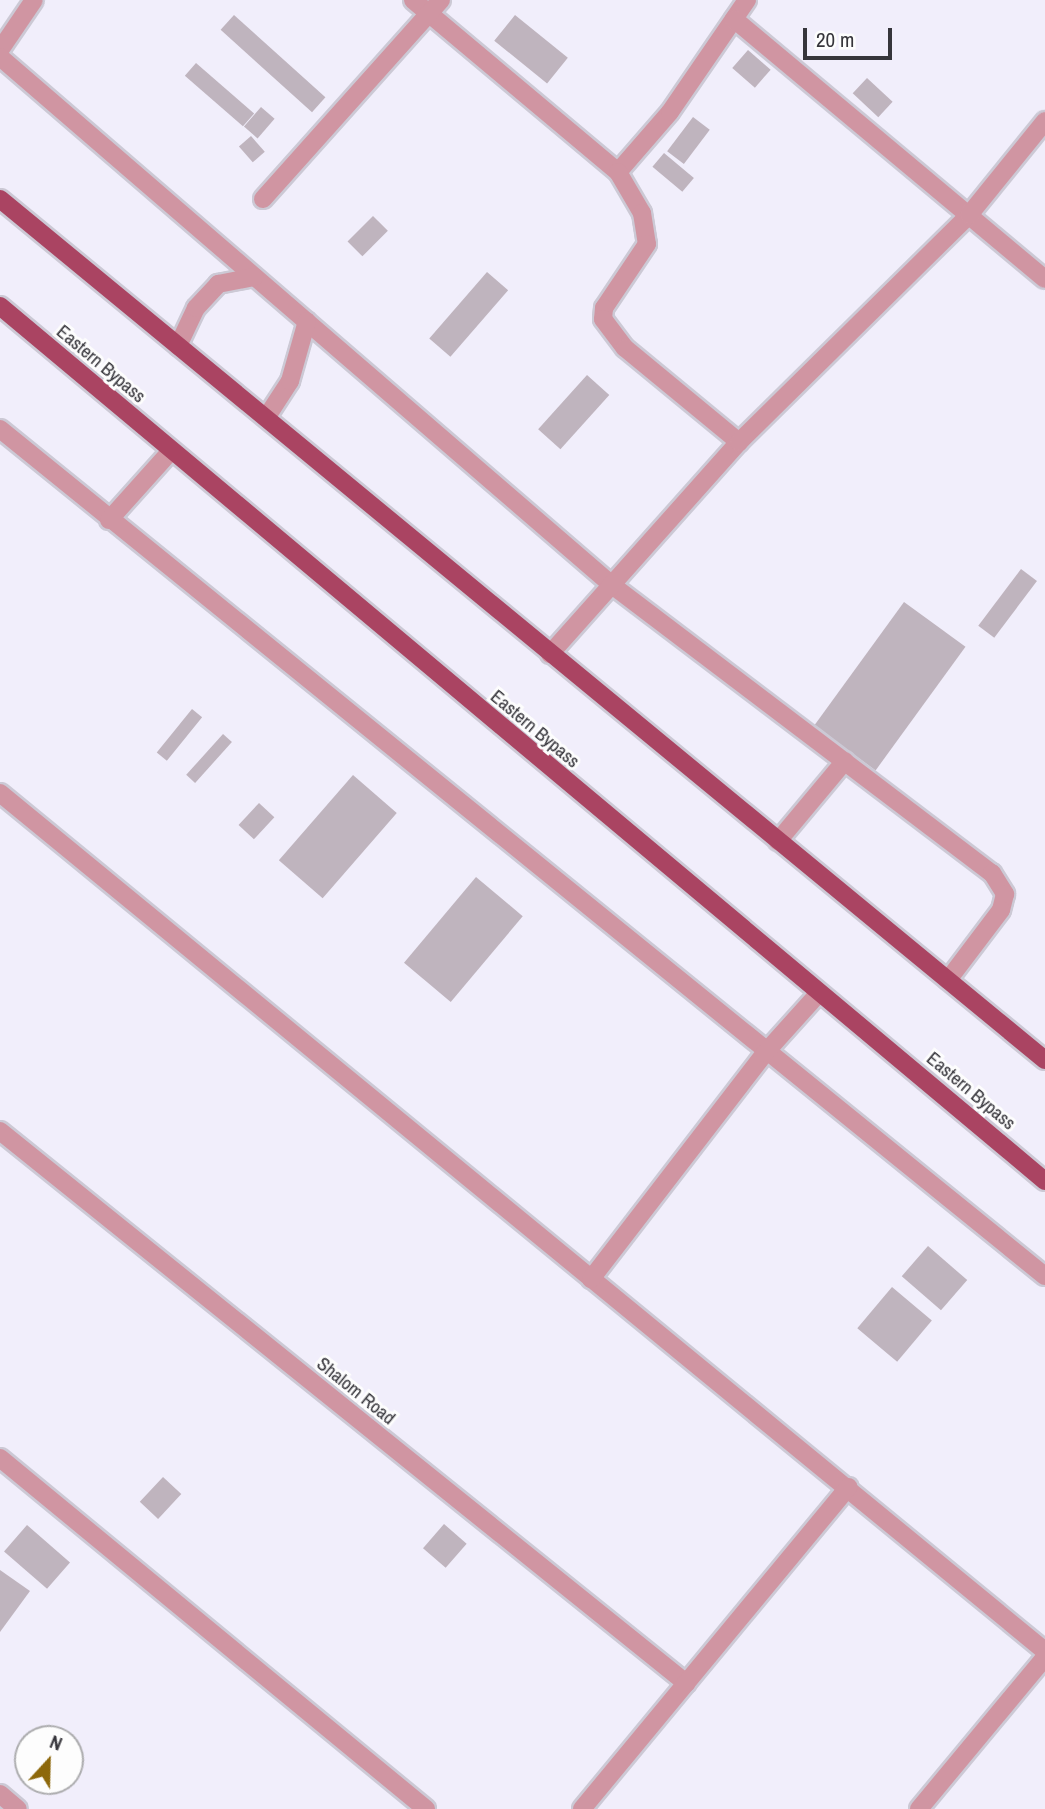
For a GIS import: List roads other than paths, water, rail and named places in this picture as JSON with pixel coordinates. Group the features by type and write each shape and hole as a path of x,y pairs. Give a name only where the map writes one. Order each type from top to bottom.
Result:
{"main road":[{"path":"0,199 1045,1060"},
{"name":"Eastern Bypass","path":"0,306 1045,1181"}],"street":[{"path":"0,50 34,0"},
{"path":"412,0 618,172 642,214 647,244 604,307 603,319 625,348 739,442"},
{"path":"263,199 441,0"},
{"path":"618,172 670,113 747,0"},
{"path":"734,19 1045,279"},
{"path":"0,57 612,585 845,761 1001,884 1005,894 1001,910 948,980"},
{"path":"550,654 739,442 968,215 1045,121"},
{"path":"178,346 196,307 218,284 254,277"},
{"path":"266,418 289,381 307,321"},
{"path":"0,429 765,1052 1045,1276"},
{"path":"109,520 172,451"},
{"path":"778,841 845,761"},
{"path":"0,793 1045,1651"},
{"path":"590,1279 765,1052 820,993"},
{"name":"Shalom Road","path":"0,1131 687,1683"},
{"path":"0,1458 426,1809"},
{"path":"582,1809 848,1487"},
{"path":"919,1809 1045,1657"},
{"path":"0,1794 18,1809"}]}
